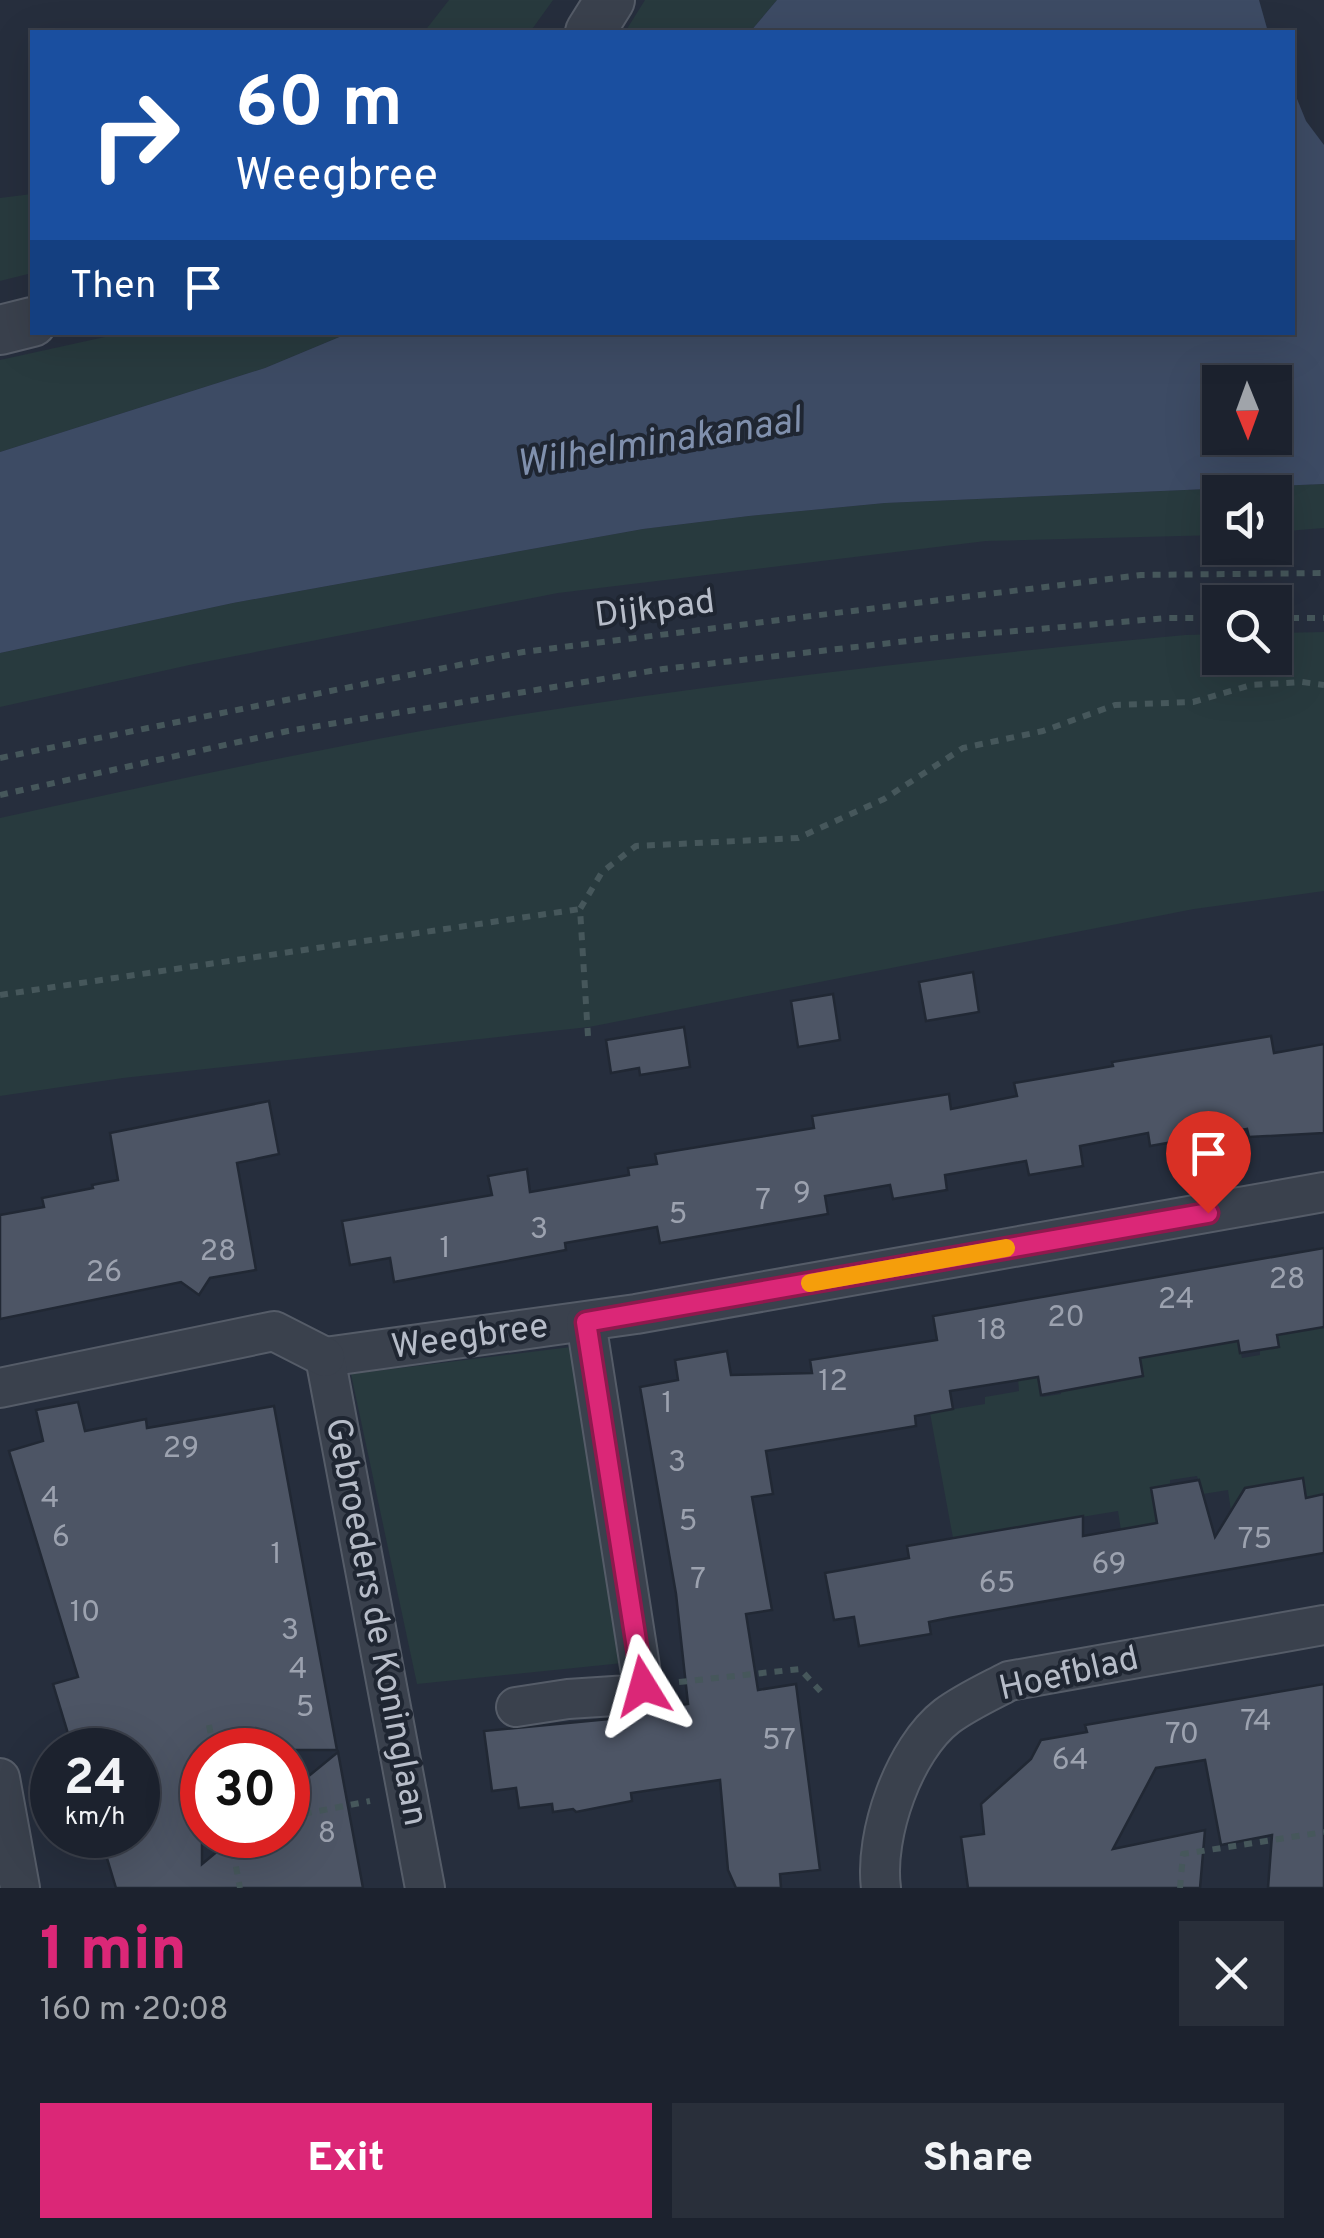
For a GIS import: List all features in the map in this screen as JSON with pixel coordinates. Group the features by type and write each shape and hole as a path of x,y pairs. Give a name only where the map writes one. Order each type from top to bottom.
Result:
{"street":[{"path":"591,30 610,0"},
{"path":"0,330 30,322"},
{"name":"Weegbree","path":"325,1357 586,1322 1324,1192"},
{"path":"516,1707 628,1696 643,1686 586,1322"},
{"path":"0,1388 274,1332 325,1357"},
{"name":"Gebroeders de Koninglaan","path":"325,1357 425,1888"},
{"name":"Hoefblad","path":"882,1888 888,1820 905,1768 944,1718 972,1700 1009,1681 1324,1625"},
{"path":"0,1778 4,1823 20,1888"}],"path":[{"name":"Dijkpad","path":"0,758 523,652 1141,575 1324,574"},
{"path":"0,795 288,731 663,669 934,638 1202,618"},
{"path":"1292,618 1324,618"},
{"path":"588,1036 580,909 602,872 636,846 798,838 884,799 963,748 1043,732 1115,704 1193,702 1252,686 1302,682 1324,685"},
{"path":"0,995 580,909"},
{"path":"643,1686 800,1669 822,1694"},
{"path":"310,1812 408,1794"},
{"path":"1180,1888 1183,1854 1324,1832"},
{"path":"234,1858 240,1888"}],"shaded area":[{"path":"449,0 553,0 531,30 426,30"},
{"path":"645,0 777,0 752,30 626,30"},
{"path":"30,194 30,274 0,281 0,198"},
{"path":"114,335 344,335 265,368 0,452 0,360"},
{"path":"1324,484 1324,528 1292,531 1292,485"},
{"path":"1202,489 1202,535 986,541 558,593 194,664 0,707 0,653 233,603 643,529 885,503"},
{"path":"1324,632 1324,891 1194,909 589,1027 123,1078 0,1096 0,818 368,741 516,715 898,664 1202,635 1202,675 1292,675 1292,633"},
{"path":"1324,1326 1324,1495 1306,1498 1302,1478 1255,1489 1231,1511 1228,1490 1203,1494 1197,1476 1151,1488 1157,1523 1121,1530 1118,1511 953,1538 930,1413 985,1404 985,1397 1019,1391 1018,1379 1038,1376 1042,1397 1061,1394 1058,1372 1118,1364 1121,1380 1142,1376 1140,1358 1203,1347 1200,1328 1229,1342 1238,1341 1242,1358 1279,1347 1277,1334"},
{"path":"571,1347 623,1663 417,1684 351,1374"}],"water":[{"path":"777,0 1259,0 1267,30 752,30"},
{"name":"Wilhelminakanaal","path":"1295,94 1306,121 1324,145 1324,484 1292,485 1292,475 1202,475 1202,489 885,503 643,529 233,603 0,653 0,452 265,368 344,335 1295,335"}],"building":[{"path":"973,972 979,1012 926,1021 919,982"},
{"path":"833,994 840,1040 798,1047 791,1001"},
{"path":"684,1027 690,1067 640,1075 639,1068 611,1073 606,1040"},
{"path":"1271,1036 1274,1053 1324,1044 1324,1133 1249,1137 1247,1129 1150,1146 1148,1133 1080,1146 1083,1166 1029,1175 1026,1161 945,1175 947,1190 893,1199 890,1185 825,1196 828,1214 660,1243 657,1227 565,1243 566,1250 394,1282 390,1258 350,1265 342,1221 492,1195 488,1176 527,1169 530,1192 629,1175 628,1168 657,1164 655,1154 814,1128 812,1116 949,1094 951,1109 1017,1096 1014,1083 1113,1066 1112,1062"},
{"path":"269,1101 279,1154 237,1163 256,1270 210,1278 199,1295 181,1282 0,1319 0,1215 44,1207 42,1198 118,1180 110,1133"},
{"path":"1324,1248 1324,1327 1277,1335 1279,1347 1240,1353 1238,1341 1140,1358 1143,1376 1041,1395 1038,1377 950,1391 953,1409 915,1416 916,1426 766,1451 773,1494 752,1497 772,1610 746,1614 758,1690 796,1684 820,1870 780,1874 781,1888 736,1888 728,1870 720,1780 631,1793 632,1801 576,1812 553,1812 552,1804 519,1808 516,1788 492,1791 484,1731 630,1717 688,1704 676,1594 640,1387 678,1380 675,1360 727,1351 731,1375 812,1373 810,1360 937,1340 933,1316"},
{"path":"78,1402 85,1431 146,1419 147,1428 274,1406 337,1750 310,1750 310,1728 180,1728 180,1858 202,1858 202,1864 209,1858 310,1858 310,1775 338,1752 363,1888 116,1888 107,1858 160,1858 160,1728 66,1728 53,1684 78,1677 9,1451 43,1441 36,1410"},
{"path":"1303,1478 1306,1498 1324,1494 1324,1553 929,1622 931,1634 859,1646 854,1617 834,1620 825,1573 909,1558 907,1546 1083,1516 1083,1536 1157,1523 1151,1488 1199,1480 1215,1537 1245,1488"},
{"path":"1324,1684 1324,1888 1268,1888 1272,1835 1221,1845 1205,1760 1156,1768 1113,1849 1205,1830 1200,1888 968,1888 961,1837 984,1834 981,1804 1031,1759 1041,1740 1087,1732 1085,1725"}],"slow traffic":[{"path":"810,1283 1006,1248"}],"route":[{"path":"643,1686 586,1322 1208,1213"}]}
